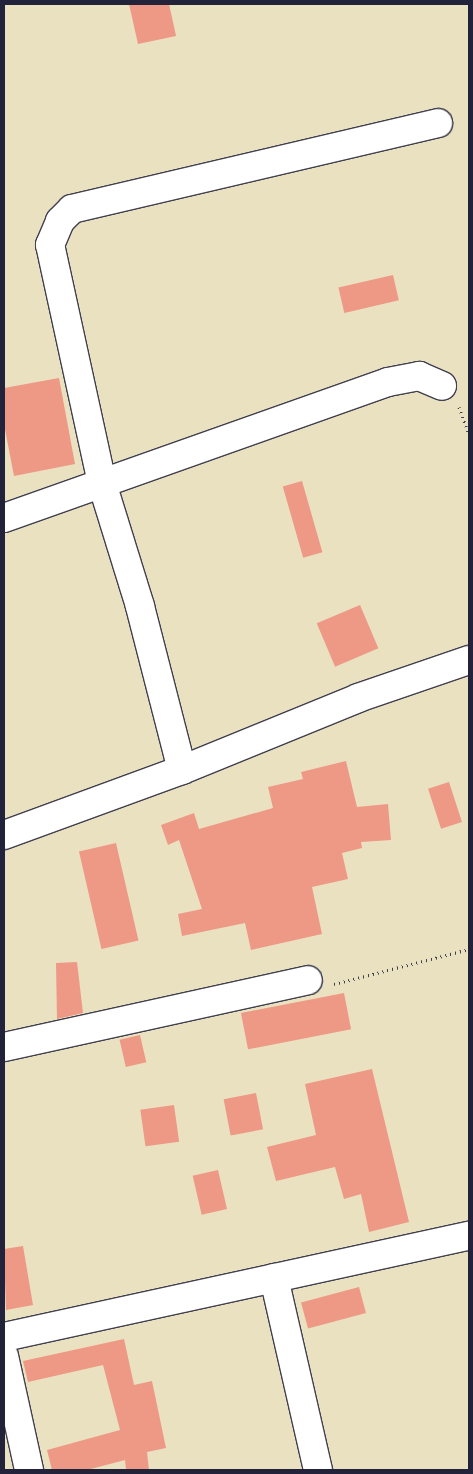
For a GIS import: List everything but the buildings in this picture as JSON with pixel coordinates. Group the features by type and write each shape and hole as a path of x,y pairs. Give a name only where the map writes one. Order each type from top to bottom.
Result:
{"street":[{"path":"182,770 140,606 102,483 50,245 60,221 72,209 438,123"},
{"path":"4,518 388,382 420,376 442,386"},
{"path":"4,835 182,770 358,698 469,660"},
{"path":"4,1047 308,980"},
{"path":"4,1337 469,1236"},
{"path":"274,1278 318,1470"},
{"path":"4,1356 29,1470"}],"path":[{"path":"308,980 331,985 469,949"}]}
